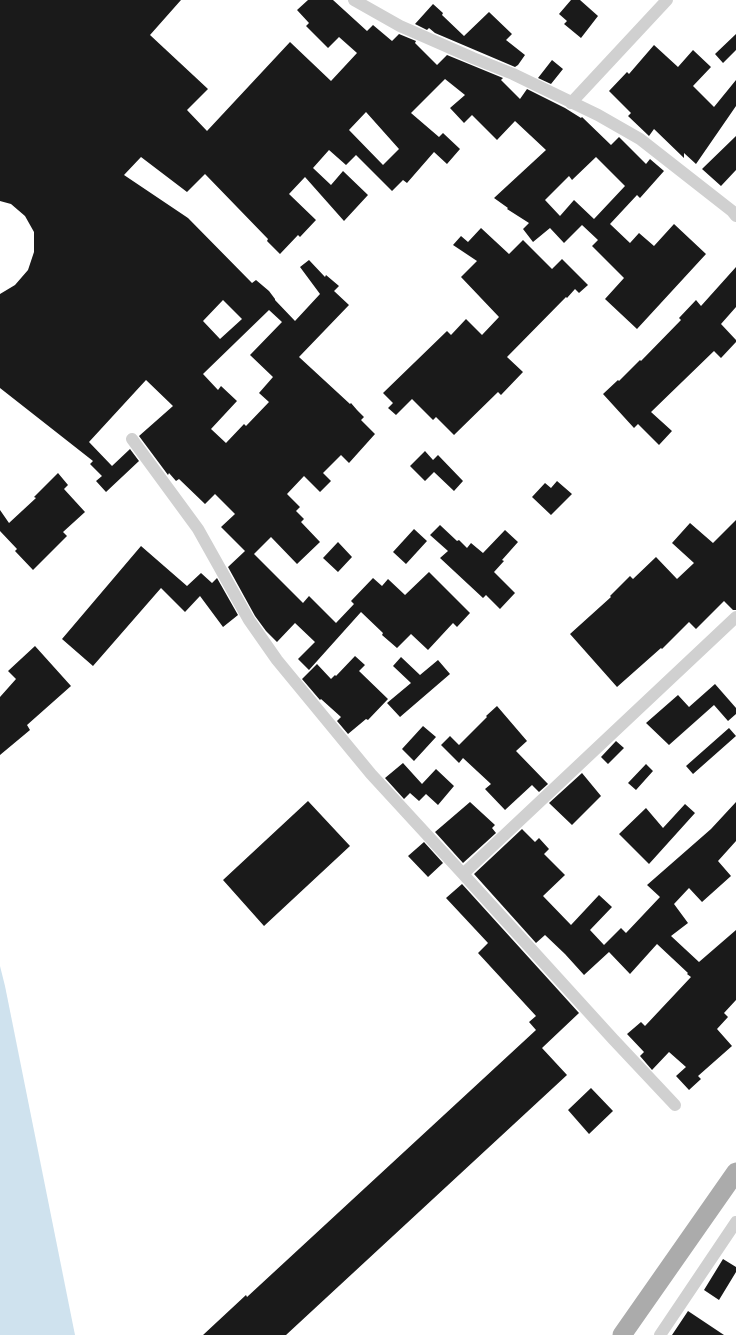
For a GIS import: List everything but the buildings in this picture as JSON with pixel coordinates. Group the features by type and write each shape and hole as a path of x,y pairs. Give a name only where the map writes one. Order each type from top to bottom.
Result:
{"main road":[{"path":"622,1335 736,1172"}],"street":[{"path":"354,0 400,26 513,74 598,115 640,139 732,211 736,216"},
{"path":"571,103 667,0"},
{"path":"132,438 198,529 249,620 277,660 372,774 675,1105"},
{"path":"464,874 736,617"},
{"path":"660,1335 736,1222"}],"water":[{"path":"0,966 5,986 75,1335 0,1335"}]}
